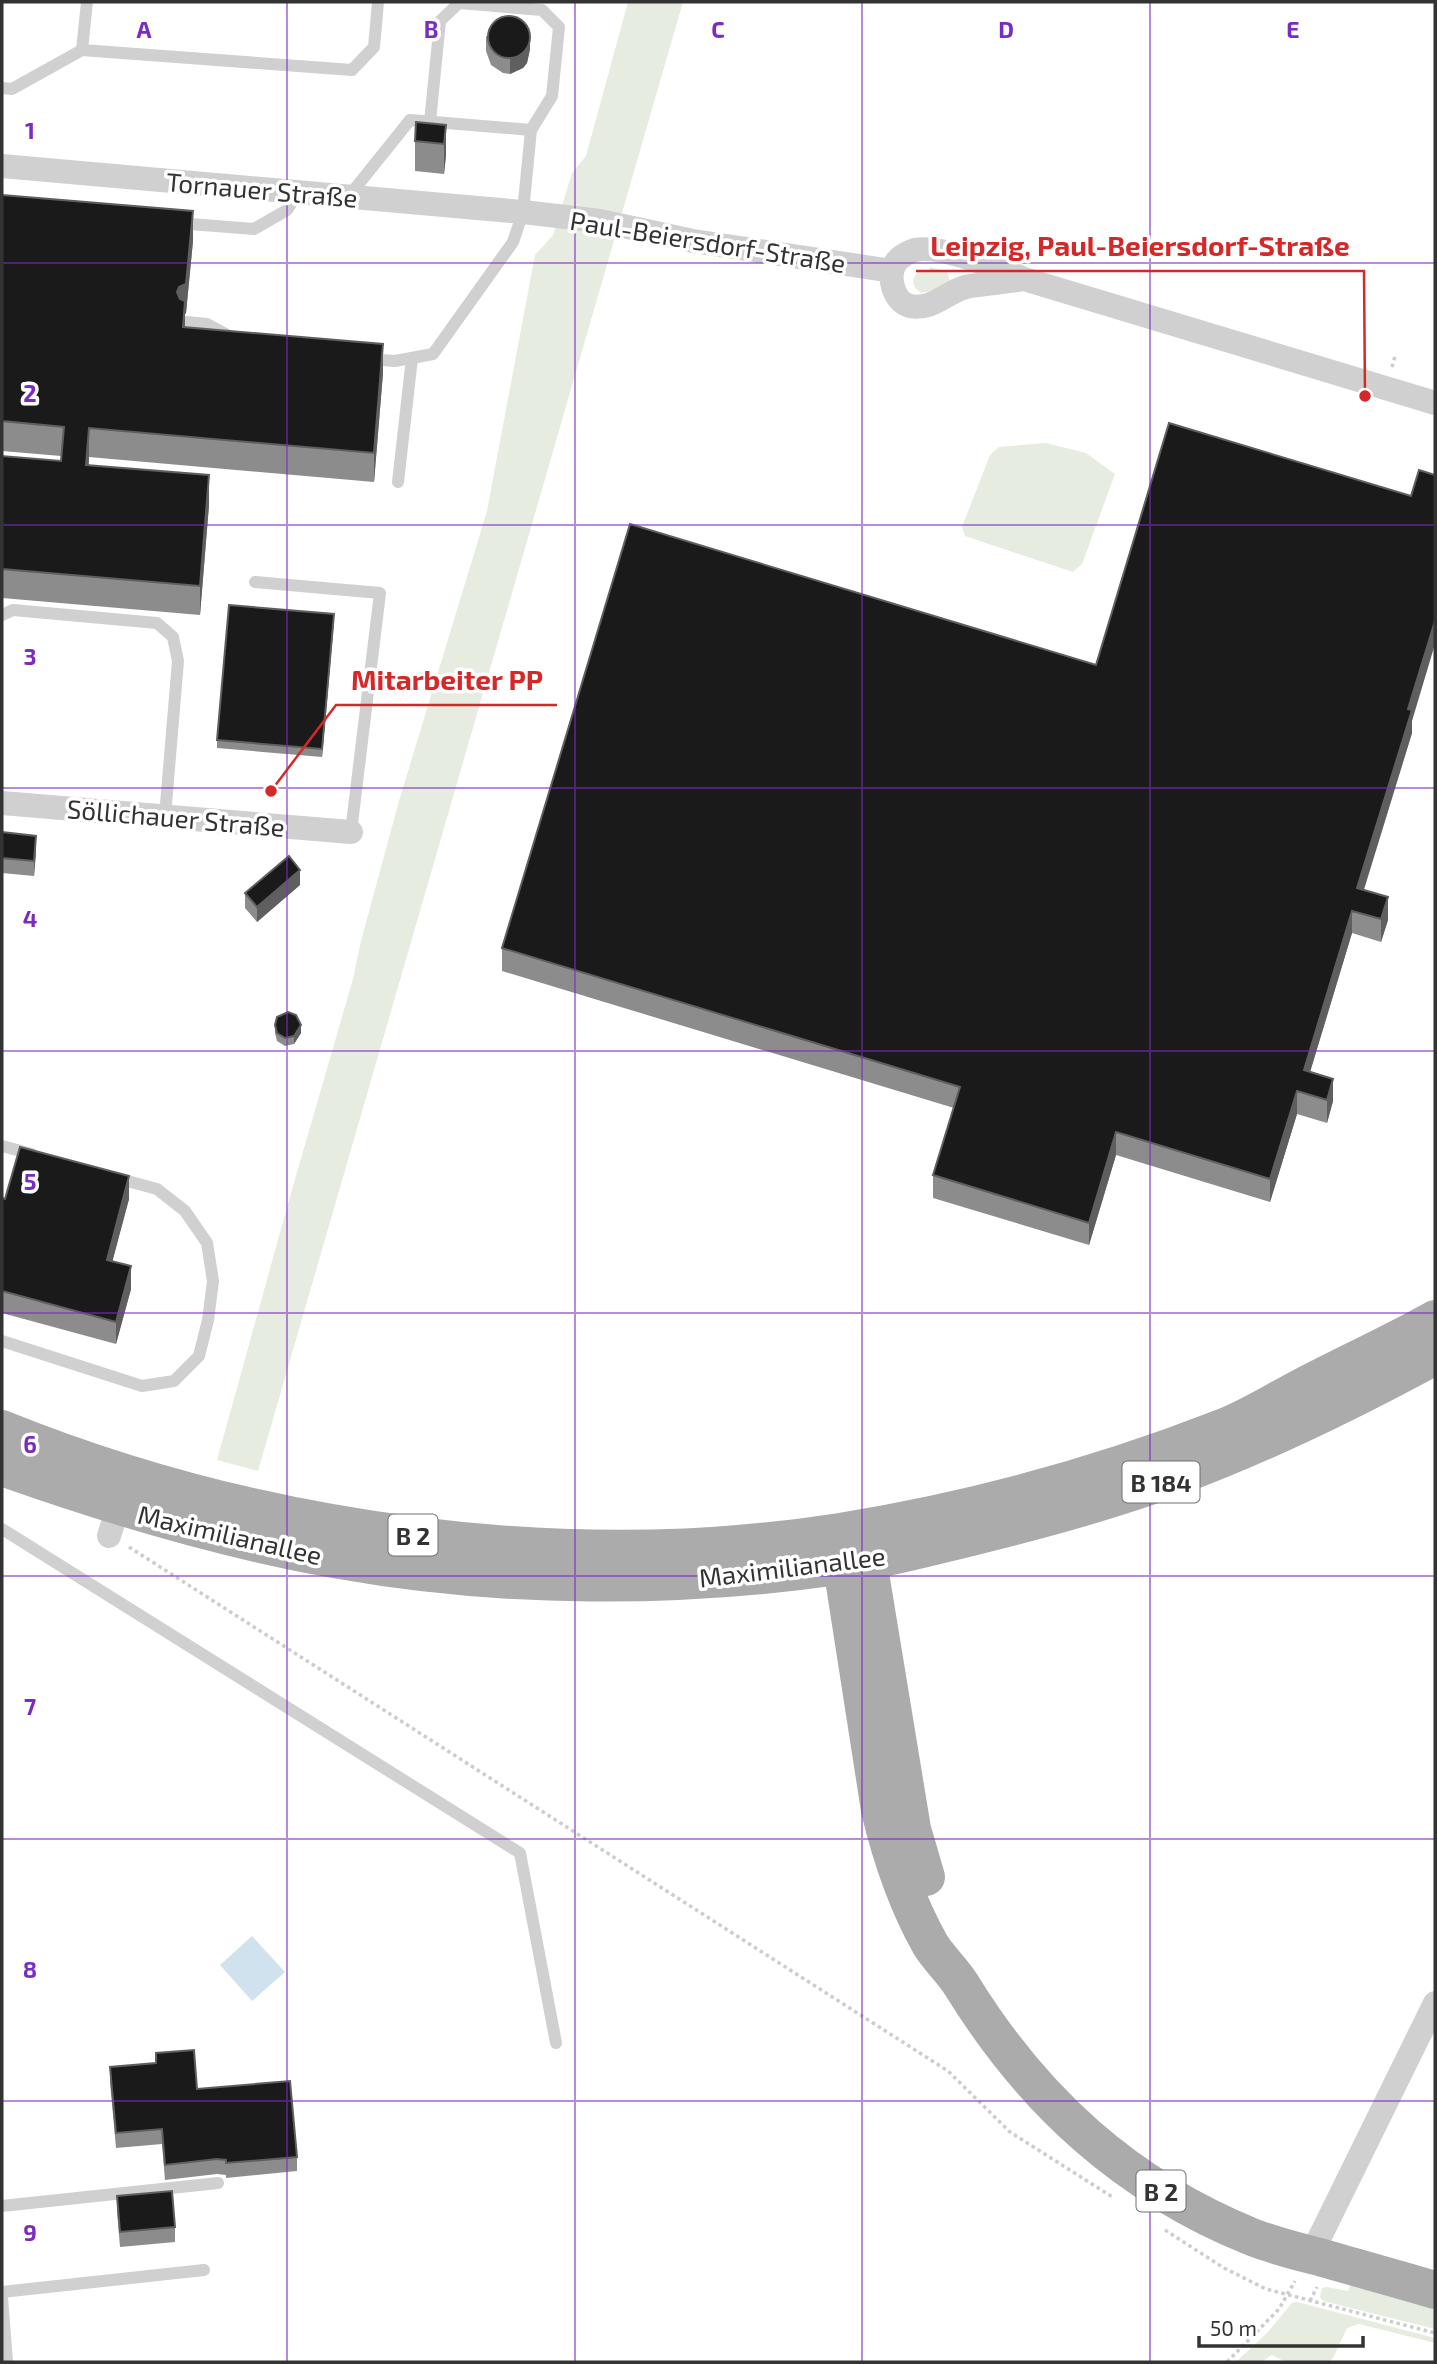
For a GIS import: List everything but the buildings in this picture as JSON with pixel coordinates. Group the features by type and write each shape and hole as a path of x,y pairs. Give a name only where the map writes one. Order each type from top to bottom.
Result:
{"main road":[{"name":"B 184","path":"852,1547 984,1504 1088,1475 1179,1444 1257,1412 1435,1319"},
{"name":"Maximilianallee","path":"2,1429 131,1475 236,1504 340,1525 426,1537 543,1546 660,1547 736,1543 852,1547 1039,1521 1176,1477 1279,1435 1343,1405 1435,1356"},
{"name":"Maximilianallee","path":"2,1467 113,1522 234,1538 341,1561 433,1573 500,1578 628,1581 772,1574 852,1547"},
{"name":"B 2","path":"852,1547 923,1871 960,1982 984,2022 1012,2058 1051,2103 1098,2146 1144,2181 1206,2216 1255,2238 1435,2290"}],"street":[{"name":"Tornauer Straße","path":"2,166 523,212"},
{"name":"Paul-Beiersdorf-Straße","path":"523,212 600,221 693,241 892,271"},
{"path":"1024,279 968,286 929,306 909,306 898,299 893,287 892,271 896,261 906,254 927,248 995,266 1024,279 1435,403"},
{"name":"Söllichauer Straße","path":"2,803 351,832"},
{"path":"1311,2255 1435,2003"}],"lane":[{"path":"82,50 87,2"},
{"path":"2,88 12,89 82,50 352,70 374,47 378,2"},
{"path":"356,358 395,362 433,355 513,242 523,212 531,130 552,96 559,27 542,10 459,3 440,21 429,122"},
{"path":"349,197 410,120 531,130"},
{"path":"161,222 254,229 287,210 299,192"},
{"path":"186,322 207,324 240,342"},
{"path":"398,482 412,358"},
{"path":"255,582 380,593 351,832"},
{"path":"2,615 13,610 157,623 173,637 178,661 165,816"},
{"path":"2,1146 41,1157"},
{"path":"2,1341 142,1386 174,1381 199,1356 208,1320 213,1281 207,1243 186,1211 157,1189 106,1175"},
{"path":"2,1529 520,1853 556,2043"},
{"path":"2,2206 218,2183"},
{"path":"7,2362 2,2295 204,2270"}],"path":[{"path":"113,1522 150,1559 948,2071"},
{"path":"1227,2362 1279,2309 1287,2295 1435,2333"}],"shaded area":[{"path":"628,2 683,2 258,1471 217,1460 353,979 399,801 487,511 535,255 553,235 572,173 586,156"},
{"path":"930,267 947,272 950,281 931,293 921,293 915,288 914,279 918,272 929,270"},
{"path":"1046,443 1086,453 1115,474 1082,564 1073,572 965,536 962,527 990,455 999,447"},
{"path":"1351,2283 1435,2304 1435,2329 1323,2301 1320,2297 1322,2288 1348,2291"},
{"path":"1297,2302 1435,2338 1435,2343 1359,2324 1347,2328 1333,2358 1328,2362 1286,2362 1272,2355 1261,2362 1236,2362 1268,2332 1292,2303"}],"water":[{"path":"252,1936 285,1972 252,2001 220,1965"}],"place":[{"name":"Leipzig, Paul-Beiersdorf-Straße","path":"1365,396"},
{"name":"Mitarbeiter PP","path":"271,791"}]}
